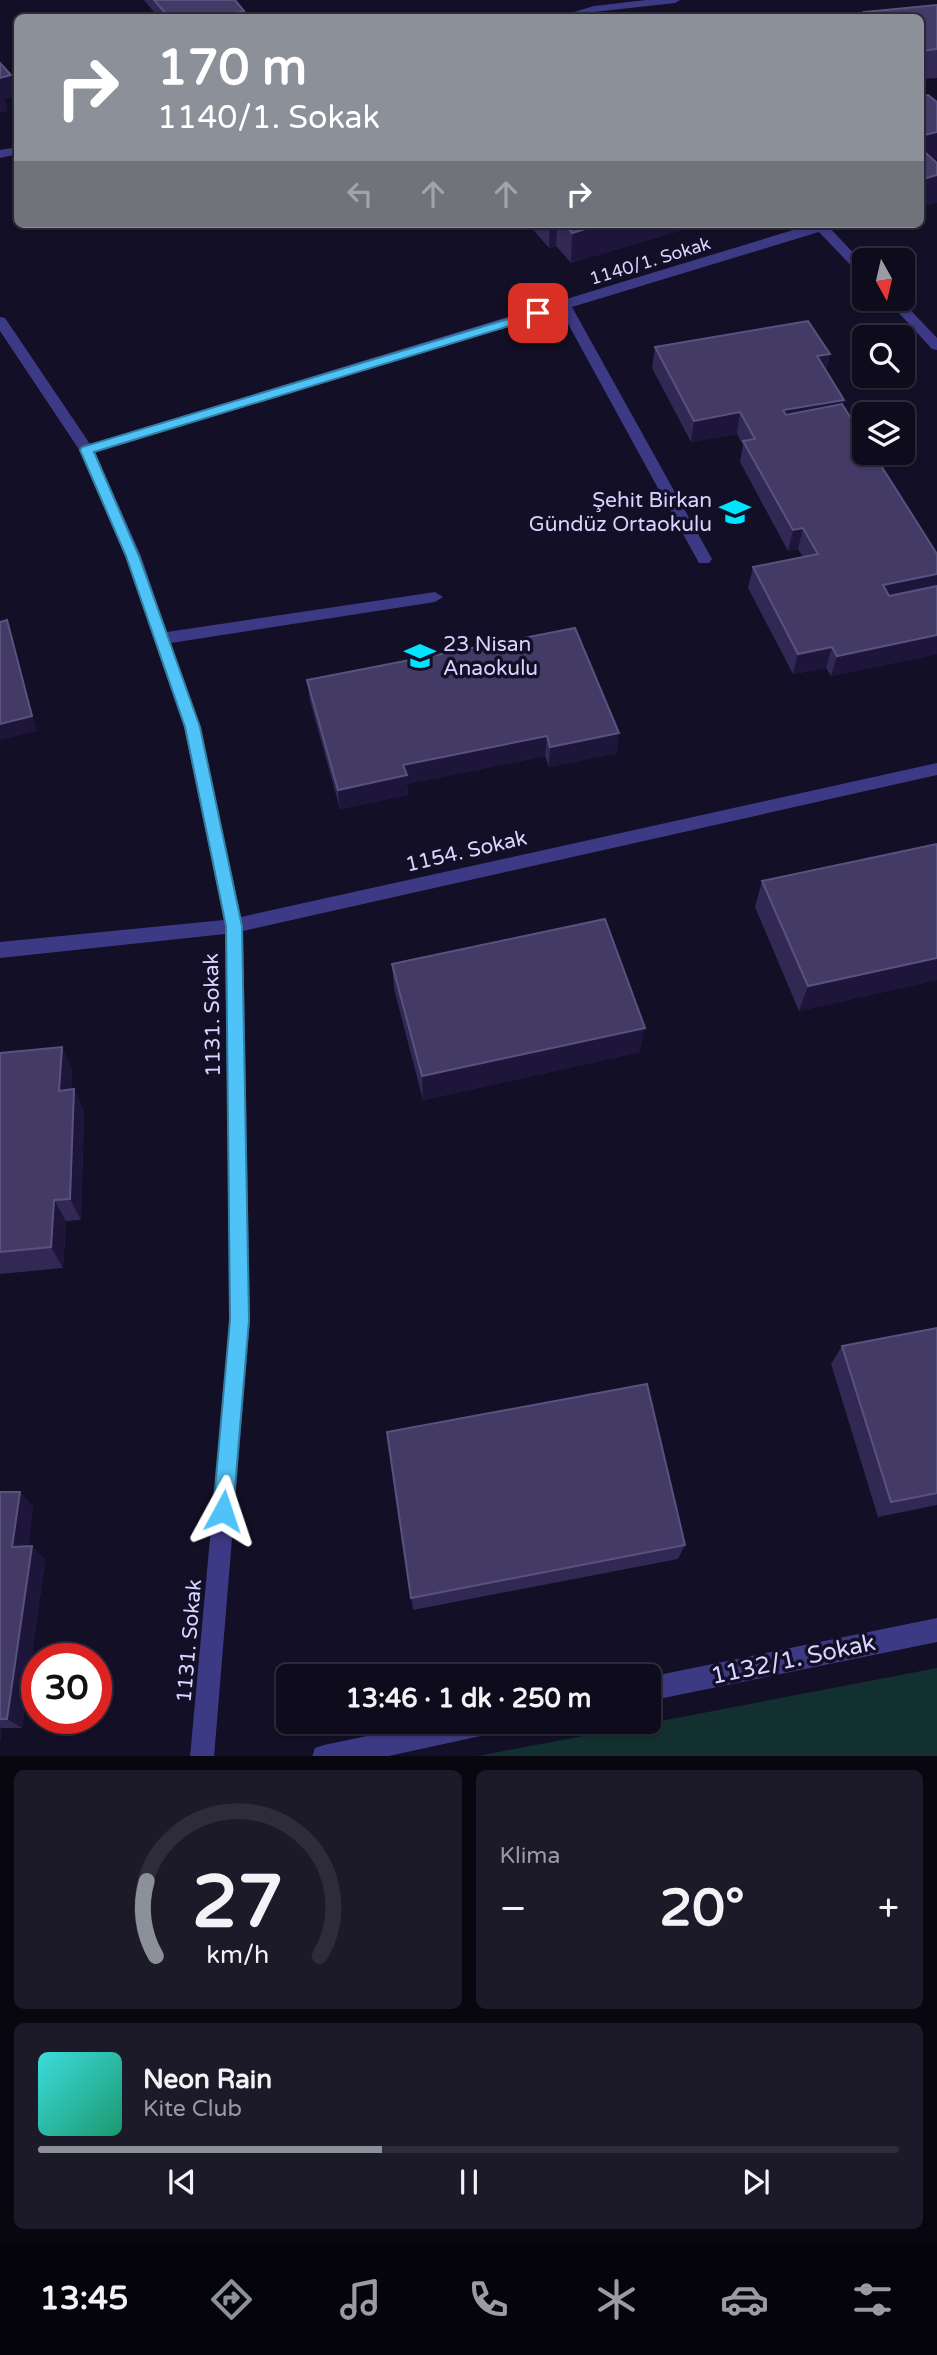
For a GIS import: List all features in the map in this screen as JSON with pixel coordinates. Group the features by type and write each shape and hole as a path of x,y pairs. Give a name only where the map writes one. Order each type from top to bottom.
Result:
{"street":[{"path":"584,0 599,14"},
{"path":"575,14 594,9 675,0"},
{"path":"866,14 898,10"},
{"name":"1140/1. Sokak","path":"87,450 810,228"},
{"path":"823,228 852,258"},
{"path":"564,305 704,559"},
{"path":"904,312 937,346"},
{"name":"1131. Sokak","path":"0,321 87,450 132,556 192,727 234,926 240,1320 202,1756"},
{"path":"161,639 435,597"},
{"name":"1154. Sokak","path":"0,950 234,926 937,769"},
{"name":"1132/1. Sokak","path":"661,1687 937,1630"},
{"path":"324,1756 432,1734"}],"green space":[{"path":"937,1668 937,1756 478,1756 593,1734 661,1734 661,1721"}],"building":[{"path":"154,0 235,0 244,11 233,14 166,14"},
{"path":"937,5 937,49 924,51 924,14 864,12"},
{"path":"0,63 11,75 0,78"},
{"path":"928,95 937,102 937,132 924,135 924,96"},
{"path":"924,152 937,163 937,175 924,179"},
{"path":"568,228 589,228 572,233"},
{"path":"808,321 830,354 817,356 844,400 783,410 786,415 842,404 852,420 852,465 881,465 937,554 937,574 883,585 889,596 937,586 937,635 837,656 832,647 798,654 753,567 818,554 803,528 793,530 743,441 755,439 740,412 694,421 655,347"},
{"path":"7,620 32,716 0,724 0,622"},
{"path":"575,628 619,733 550,747 547,736 403,765 407,775 338,790 307,680"},
{"path":"937,844 937,958 808,986 762,881"},
{"path":"605,919 645,1028 422,1076 392,964"},
{"path":"62,1047 59,1091 74,1089 70,1199 54,1200 51,1247 0,1252 0,1053"},
{"path":"937,1328 937,1493 891,1502 842,1346"},
{"path":"647,1384 685,1545 411,1598 387,1432"},
{"path":"0,1492 20,1492 12,1547 32,1546 7,1719 0,1719"}],"place":[{"name":"Şehit Birkan Gündüz Ortaokulu","path":"735,512"},
{"name":"23 Nisan Anaokulu","path":"420,656"}],"route":[{"path":"223,1511 240,1320 234,926 192,727 132,556 87,450 538,313"}]}
